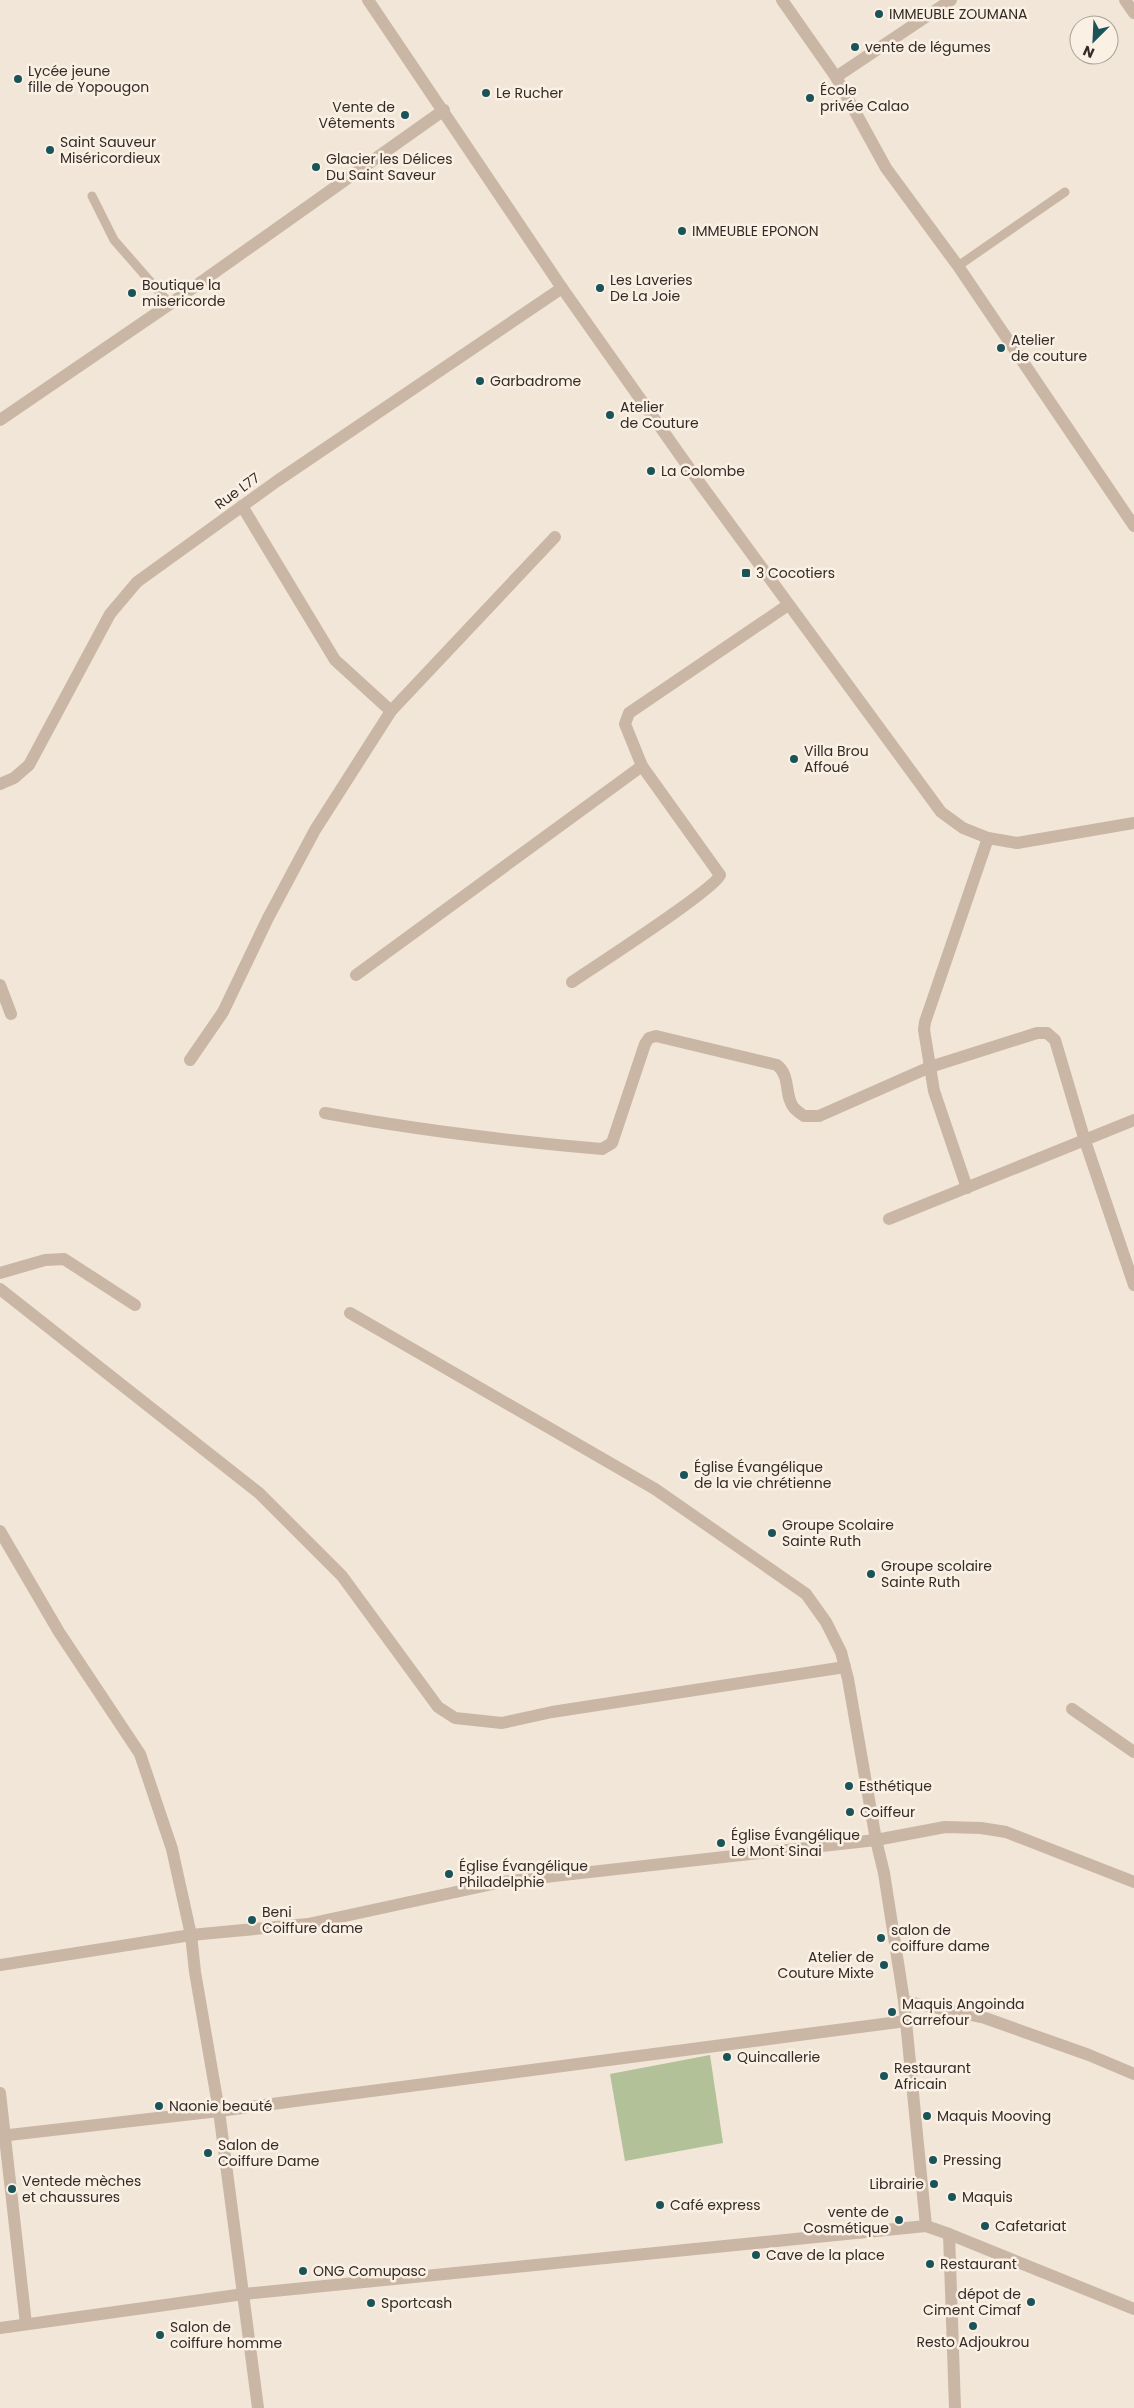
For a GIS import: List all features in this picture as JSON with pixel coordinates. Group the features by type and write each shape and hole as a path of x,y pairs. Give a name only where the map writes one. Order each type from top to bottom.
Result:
{"street":[{"path":"368,0 444,110 562,288 788,605 941,812 964,828 988,838 1017,843 1134,823"},
{"path":"782,0 836,77 886,168 958,266 1134,526"},
{"path":"836,77 951,0"},
{"path":"1125,0 1134,13"},
{"path":"0,420 170,304 444,110"},
{"name":"Rue L77","path":"0,784 14,778 29,765 110,614 137,582 242,506 562,288"},
{"path":"242,506 336,660 391,711"},
{"path":"190,1060 223,1012 268,918 315,830 391,711 555,536"},
{"path":"572,982 693,900 718,881 720,876 642,766 625,724 629,713 788,605"},
{"path":"356,975 627,774 642,766"},
{"path":"968,1188 934,1091 925,1040 925,1022 988,838"},
{"path":"0,985 11,1014"},
{"path":"325,1113 435,1132 602,1149 612,1143 644,1044 649,1038 656,1036 777,1065 783,1069 786,1077 793,1108 804,1116 819,1116 930,1067 1037,1033 1047,1033 1055,1040 1085,1141 1134,1286"},
{"path":"889,1219 1134,1120"},
{"path":"0,1273 46,1260 64,1259 135,1305"},
{"path":"0,1289 259,1493 342,1576 438,1707 455,1718 502,1723 552,1712 845,1667"},
{"path":"350,1313 656,1489 806,1594 826,1622 845,1667 876,1840 884,1873 904,2001 926,2226"},
{"path":"0,1531 59,1632 140,1754 172,1849 191,1935 244,2294 258,2408"},
{"path":"1072,1709 1134,1752"},
{"path":"0,1965 191,1935 308,1924 502,1882 876,1840 945,1826 997,1830 1134,1882"},
{"path":"904,2001 985,2018 1089,2055 1134,2074"},
{"path":"2,2136 218,2111 906,2021"},
{"path":"0,2094 2,2136 26,2324"},
{"path":"0,2328 244,2294 926,2226 1134,2310"},
{"path":"949,2234 955,2408"}],"lane":[{"path":"958,266 1065,192"},
{"path":"92,196 114,240 170,304"}],"green space":[{"path":"710,2055 723,2143 625,2161 610,2074"}],"place":[{"name":"IMMEUBLE ZOUMANA","path":"879,14"},
{"name":"vente de légumes","path":"855,47"},
{"name":"Lycée jeune fille de Yopougon","path":"18,79"},
{"name":"Le Rucher","path":"486,93"},
{"name":"École privée Calao","path":"810,98"},
{"name":"Vente de Vêtements","path":"405,115"},
{"name":"Saint Sauveur Miséricordieux","path":"50,150"},
{"name":"Glacier les Délices Du Saint Saveur","path":"316,167"},
{"name":"IMMEUBLE EPONON","path":"682,231"},
{"name":"Les Laveries De La Joie","path":"600,288"},
{"name":"Boutique la misericorde","path":"132,293"},
{"name":"Atelier de couture","path":"1001,348"},
{"name":"Garbadrome","path":"480,381"},
{"name":"Atelier de Couture","path":"610,415"},
{"name":"La Colombe","path":"651,471"},
{"name":"3 Cocotiers","path":"746,573"},
{"name":"Villa Brou Affoué","path":"794,759"},
{"name":"Église Évangélique de la vie chrétienne","path":"684,1475"},
{"name":"Groupe Scolaire Sainte Ruth","path":"772,1533"},
{"name":"Groupe scolaire Sainte Ruth","path":"871,1574"},
{"name":"Esthétique","path":"849,1786"},
{"name":"Coiffeur","path":"850,1812"},
{"name":"Église Évangélique Le Mont Sinai","path":"721,1843"},
{"name":"Église Évangélique Philadelphie","path":"449,1874"},
{"name":"Beni Coiffure dame","path":"252,1920"},
{"name":"salon de coiffure dame","path":"881,1938"},
{"name":"Atelier de Couture Mixte","path":"884,1965"},
{"name":"Maquis Angoinda Carrefour","path":"892,2012"},
{"name":"Quincallerie","path":"727,2057"},
{"name":"Restaurant Africain","path":"884,2076"},
{"name":"Naonie beauté","path":"159,2106"},
{"name":"Maquis Mooving","path":"927,2116"},
{"name":"Salon de Coiffure Dame","path":"208,2153"},
{"name":"Pressing","path":"933,2160"},
{"name":"Librairie","path":"934,2184"},
{"name":"Ventede mèches et chaussures","path":"12,2189"},
{"name":"Maquis","path":"952,2197"},
{"name":"Café express","path":"660,2205"},
{"name":"vente de Cosmétique","path":"899,2220"},
{"name":"Cafetariat","path":"985,2226"},
{"name":"Cave de la place","path":"756,2255"},
{"name":"Restaurant","path":"930,2264"},
{"name":"ONG Comupasc","path":"303,2271"},
{"name":"dépot de Ciment Cimaf","path":"1031,2302"},
{"name":"Sportcash","path":"371,2303"},
{"name":"Resto Adjoukrou","path":"973,2326"},
{"name":"Salon de coiffure homme","path":"160,2335"}]}
